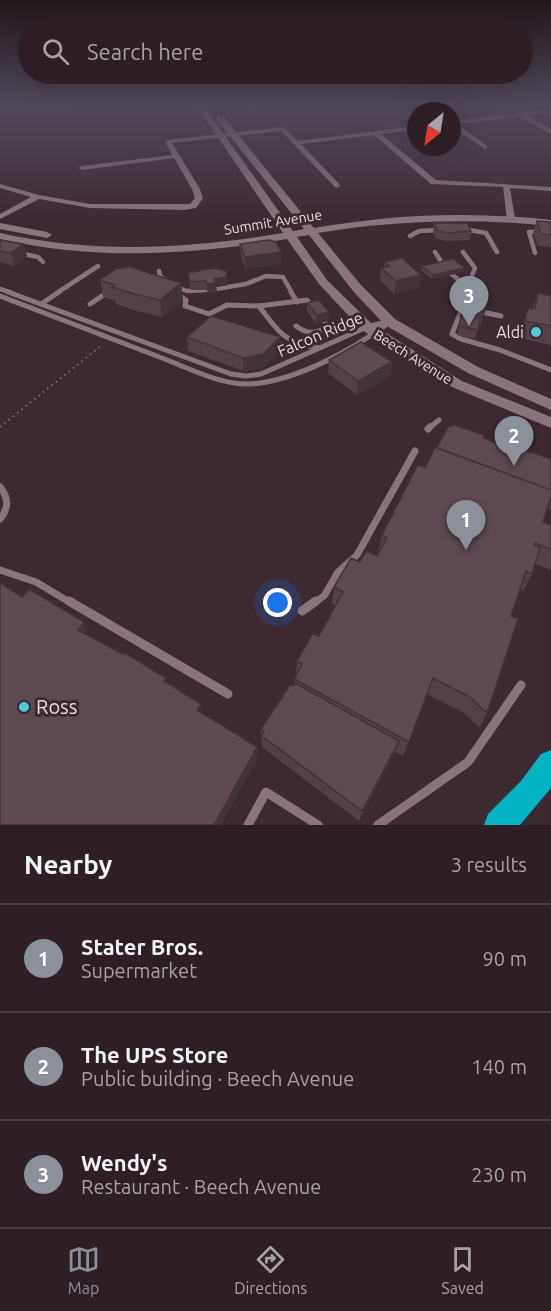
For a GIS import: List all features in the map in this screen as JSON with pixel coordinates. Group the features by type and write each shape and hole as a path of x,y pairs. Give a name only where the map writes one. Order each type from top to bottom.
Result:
{"highway":[{"path":"499,825 531,791 551,764"}],"main road":[{"name":"Beech Avenue","path":"227,144 323,282 371,331 457,384 551,423"},
{"name":"Beech Avenue","path":"241,144 357,288 390,321 464,366 551,405"},
{"name":"Summit Avenue","path":"511,215 551,223"},
{"name":"Summit Avenue","path":"0,226 58,236 123,241 202,238 397,219 551,216"},
{"name":"Summit Avenue","path":"0,236 61,247 128,251 202,248 288,230"}],"street":[{"path":"0,186 38,197 90,206 123,208 193,206 199,198 196,189 169,144"},
{"path":"295,144 336,186"},
{"path":"388,144 434,182 506,184 551,189"},
{"path":"480,144 485,147"},
{"path":"82,168 177,156"},
{"path":"506,184 511,215"},
{"path":"0,217 38,197"}],"lane":[{"path":"410,236 425,230 447,230"},
{"path":"458,230 478,230 486,233 497,252"},
{"path":"535,253 529,232 551,232"},
{"path":"11,251 38,257 43,262"},
{"path":"435,252 438,262 467,288 480,295"},
{"path":"463,252 475,268 467,288"},
{"path":"41,304 98,266"},
{"path":"159,271 160,276 174,286 188,291 207,290"},
{"path":"216,288 248,284 259,277 277,275 283,277 297,302"},
{"path":"90,304 113,288"},
{"name":"Falcon Ridge","path":"0,289 231,374 246,376 261,374 320,348 371,331 390,321"},
{"path":"173,293 185,298 185,306 209,314 227,305 259,306 307,300 315,309"},
{"name":"Falcon Ridge","path":"0,296 205,374 246,385 267,382 302,369 390,321"},
{"path":"259,306 285,340 302,346 320,348"},
{"path":"501,316 468,309 461,311 452,334 457,339 494,347 551,370"},
{"path":"296,326 306,333 317,333 326,328 325,321"},
{"path":"428,429 439,420"},
{"path":"302,611 324,596 338,572 357,555 415,451"},
{"path":"0,487 7,495 8,505 6,513 0,519"},
{"path":"0,570 36,582 228,694"},
{"path":"378,825 468,762 521,685"},
{"path":"249,825 266,792 318,825"}],"path":[{"path":"0,427 107,342"}],"building":[{"path":"537,221 551,222 551,235 541,234"},
{"path":"434,223 467,223 471,231 448,233 438,231"},
{"path":"0,240 23,244 11,253 0,251"},
{"path":"269,240 276,242 281,252 245,257 240,244"},
{"path":"402,258 421,275 396,281 381,268 389,266 385,262"},
{"path":"453,259 465,268 433,275 422,266"},
{"path":"130,267 181,283 160,300 112,287 115,285 100,280 116,269"},
{"path":"214,268 226,271 227,277 214,279 216,283 190,282 188,273"},
{"path":"538,293 551,296 551,326 525,321 528,308 535,309"},
{"path":"319,300 329,312 317,315 307,303"},
{"path":"469,304 486,307 480,317 478,330 459,326 462,313 468,309"},
{"path":"211,316 280,337 263,354 243,358 187,337"},
{"path":"361,342 392,362 358,381 329,360"},
{"path":"454,425 484,435 483,438 511,449 528,451 551,459 551,490 437,448 448,427"},
{"path":"435,447 551,490 543,522 551,525 551,549 535,543 534,545 540,548 532,574 526,571 511,616 518,619 487,713 470,697 433,678 409,742 294,679 302,664 297,661 313,633 319,636 343,592 334,587 351,558 360,562 366,551 377,556 387,538 382,535 412,476 418,465 425,468"},
{"path":"0,583 22,597 29,589 84,622 78,630 124,655 125,653 166,678 164,681 201,704 197,710 257,747 214,825 0,825"},
{"path":"295,683 399,741 362,811 262,736 264,732 261,729 290,685 293,686"}],"place":[{"name":"Wendy's","path":"469,326"},
{"name":"Aldi","path":"536,332"},
{"name":"The UPS Store","path":"514,466"},
{"name":"Stater Bros.","path":"466,550"},
{"name":"Ross","path":"24,707"}]}
